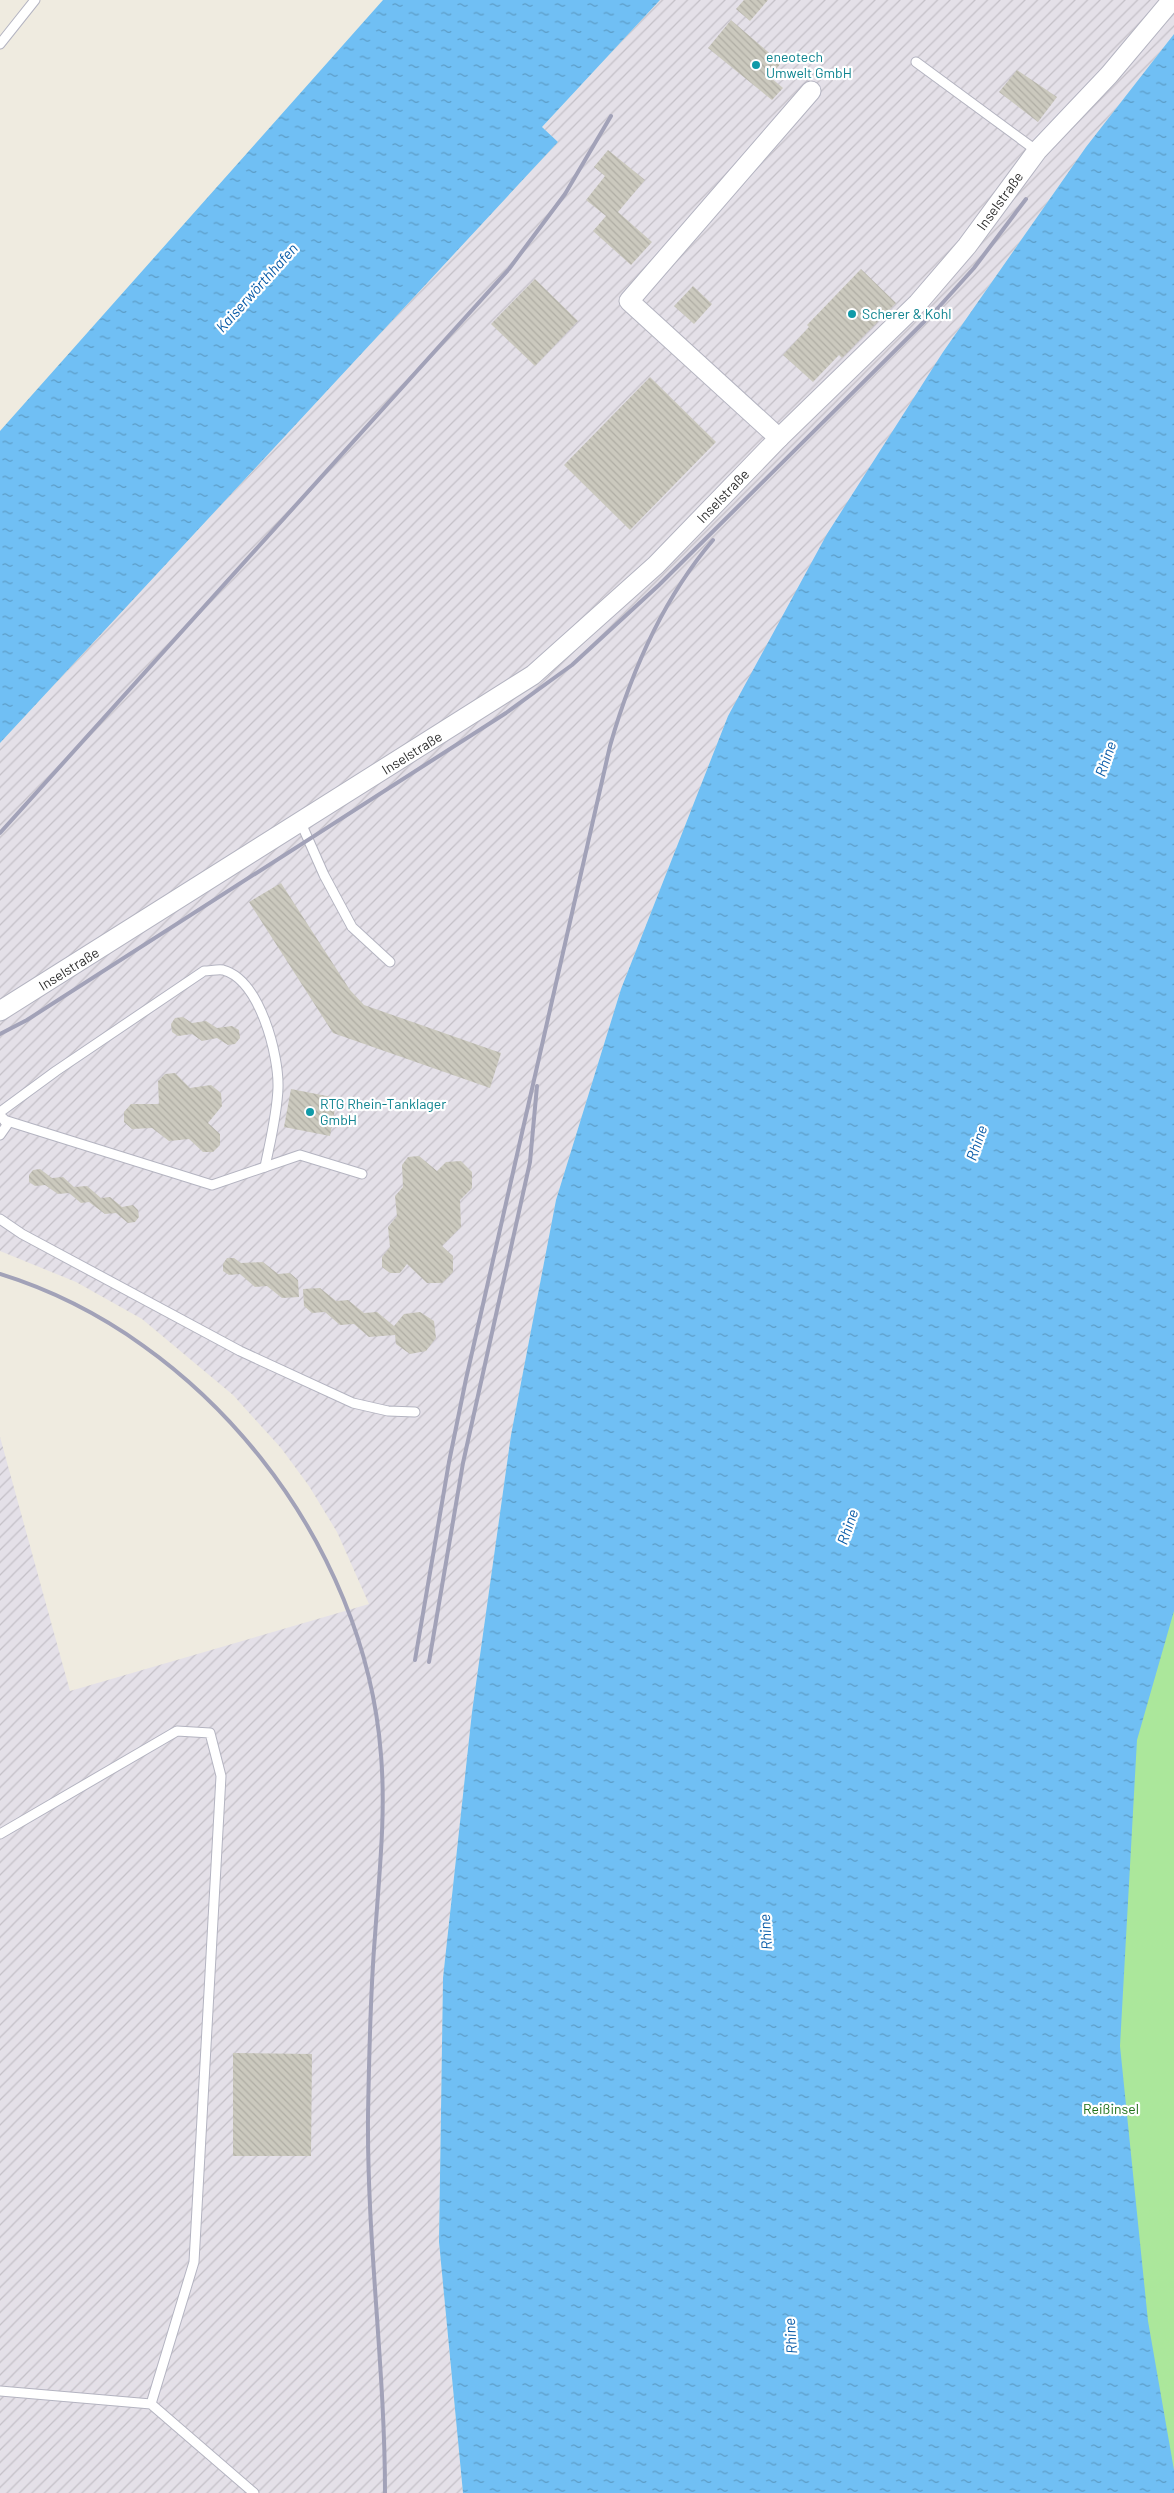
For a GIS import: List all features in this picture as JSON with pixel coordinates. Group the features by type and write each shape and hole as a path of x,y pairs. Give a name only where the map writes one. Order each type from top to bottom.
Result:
{"street":[{"name":"Inselstraße","path":"0,1011 301,823 532,675 656,565 779,438 918,302 967,246 1037,151 1109,75 1172,0"},
{"path":"779,438 630,302 811,91"}],"lane":[{"path":"0,44 35,0"},
{"path":"916,62 1037,151"},
{"path":"301,823 324,876 352,927 390,962"},
{"path":"1,1115 56,1071 204,971 223,970 245,983 253,993 270,1037 277,1066 278,1088 266,1167"},
{"path":"0,1134 7,1125 1,1115"},
{"path":"1,1115 212,1185 300,1154 362,1174"},
{"path":"0,1219 22,1234 240,1351 353,1403 388,1411 415,1412"},
{"path":"0,1834 177,1731 210,1733 221,1776 194,2262 151,2404"},
{"path":"0,2391 151,2404 254,2493"}],"shaded area":[{"path":"660,0 1174,0 1174,34 1086,147 943,352 728,716 621,989 556,1200 511,1435 472,1712 443,1978 439,2242 463,2493 0,2493 0,1437 70,1691 369,1604 337,1532 309,1486 281,1448 233,1395 142,1319 76,1282 0,1251 0,743 558,142 542,127"}],"green space":[{"name":"Reißinsel","path":"1174,1331 1174,2493 1074,2493 1055,2342"}],"water":[{"name":"Kaiserwörthhafen","path":"383,0 660,0 542,127 558,142 0,743 0,431"},
{"name":"Rhine","path":"1174,34 1174,1611 1137,1740 1120,2046 1148,2321 1174,2470 1174,2493 463,2493 439,2242 443,1978 472,1712 511,1435 556,1200 621,989 728,716 827,534 943,352 1086,147"}],"building":[{"path":"744,0 768,0 750,21 736,9"},
{"path":"731,20 781,63 770,77 783,88 772,100 708,48"},
{"path":"1017,70 1057,97 1038,122 999,92"},
{"path":"608,150 645,180 618,212 652,242 631,265 593,231 606,216 586,200 605,176 594,167"},
{"name":"Scherer & Kohl","path":"861,269 896,303 842,358 839,355 813,382 783,355 809,327 807,325"},
{"path":"535,279 578,321 535,366 491,324"},
{"path":"693,286 712,304 694,324 674,306"},
{"path":"650,377 716,442 630,530 564,465"},
{"path":"281,883 350,990 364,1005 501,1053 490,1088 333,1033 249,902"},
{"path":"183,1017 192,1023 206,1021 217,1028 232,1026 239,1030 240,1038 235,1044 228,1045 217,1038 202,1041 192,1034 178,1036 172,1032 171,1024 175,1018"},
{"path":"175,1073 190,1088 211,1085 221,1093 222,1106 208,1123 220,1134 220,1145 213,1152 203,1152 189,1139 169,1141 152,1128 132,1129 124,1122 124,1112 131,1104 159,1104 158,1081 165,1074"},
{"name":"RTG Rhein-Tanklager GmbH","path":"291,1089 337,1098 330,1136 284,1127"},
{"path":"419,1156 437,1171 446,1162 461,1161 472,1172 472,1188 460,1200 461,1227 442,1246 453,1256 453,1272 442,1283 427,1283 407,1264 400,1273 390,1273 382,1267 382,1257 390,1247 388,1227 397,1216 395,1196 403,1187 402,1165 408,1157"},
{"path":"40,1169 52,1178 63,1177 74,1187 87,1186 101,1198 110,1197 122,1207 133,1205 138,1210 139,1217 135,1222 128,1223 116,1213 105,1214 89,1202 81,1203 69,1193 58,1194 45,1185 35,1186 29,1182 29,1175 33,1170"},
{"path":"227,1258 234,1258 241,1263 263,1262 278,1274 290,1273 298,1280 299,1297 282,1298 267,1286 255,1287 240,1274 229,1275 223,1271 223,1264"},
{"path":"320,1288 336,1301 348,1300 364,1313 377,1312 394,1326 404,1314 420,1312 434,1321 436,1338 426,1351 410,1354 396,1344 395,1335 369,1337 354,1324 340,1325 325,1312 312,1313 304,1306 303,1289"},
{"path":"233,2053 312,2054 311,2156 233,2156"}],"railway":[{"path":"0,833 509,269 565,194 611,116"},
{"path":"0,1034 27,1020 506,713 572,665 659,585 938,308 974,268 1026,199"},
{"path":"415,1660 449,1462 466,1379 610,746 618,718 650,638 678,587 713,540"},
{"path":"429,1662 463,1463 530,1162 537,1086"},
{"path":"0,1274 74,1304 143,1346 206,1398 261,1458 307,1526 343,1599 368,1676 381,1755 383,1800 371,2004 368,2164 382,2399 385,2493"}],"place":[{"name":"eneotech Umwelt GmbH","path":"756,65"},
{"name":"Scherer & Kohl","path":"852,314"},
{"name":"RTG Rhein-Tanklager GmbH","path":"310,1112"}]}
